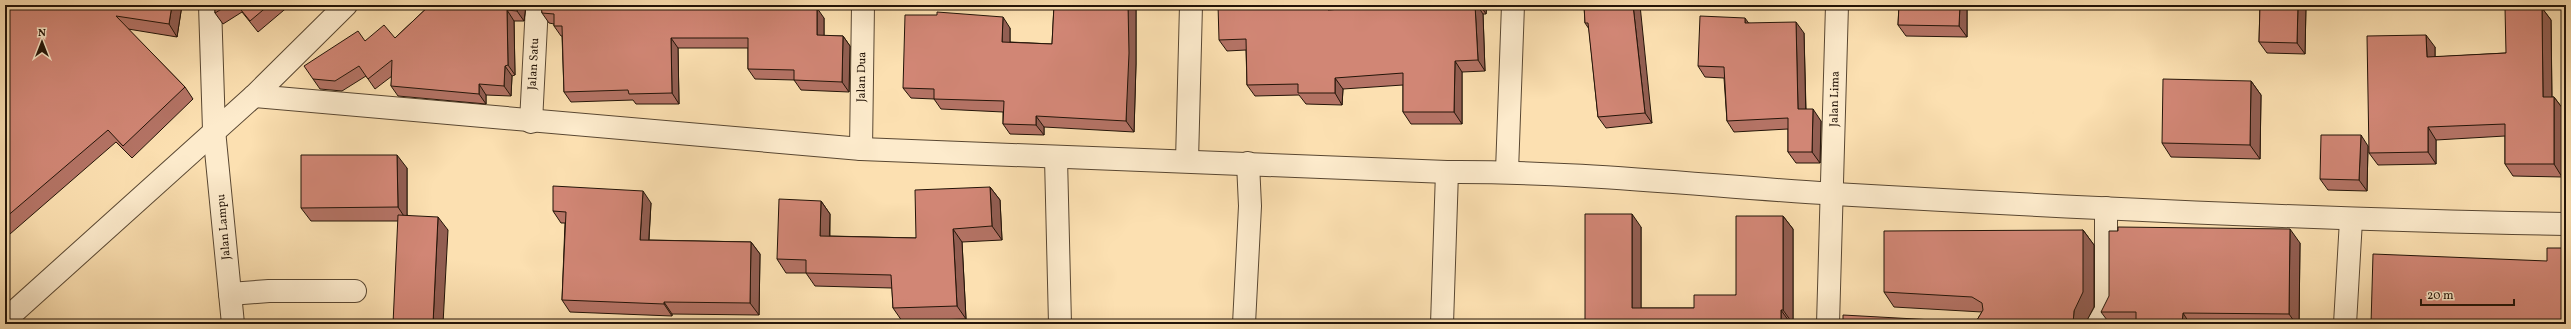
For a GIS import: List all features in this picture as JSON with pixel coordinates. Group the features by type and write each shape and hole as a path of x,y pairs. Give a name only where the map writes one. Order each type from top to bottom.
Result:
{"street":[{"name":"Jalan Lampu","path":"210,5 214,130 233,324"},
{"path":"5,320 214,130 254,96 346,5"},
{"name":"Jalan Satu","path":"531,122 537,5"},
{"name":"Jalan Dua","path":"861,149 864,5"},
{"path":"1186,161 1191,5"},
{"path":"1507,171 1513,5"},
{"name":"Jalan Lima","path":"1828,320 1833,194 1837,5"},
{"path":"254,96 531,122 861,149 1056,158 1248,163 1447,172 1507,171 1833,194 2106,208 2351,220 2566,224"},
{"path":"1056,158 1060,324"},
{"path":"1244,324 1250,206 1248,163"},
{"path":"1442,324 1447,172"},
{"path":"2098,324 2106,310 2106,208"},
{"path":"2345,324 2351,220"},
{"path":"230,294 269,291 355,291"},
{"path":"1828,320 1851,318"}],"building":[{"path":"5,5 172,5 169,24 116,16 185,87 123,146 108,130 5,218"},
{"path":"215,5 228,5 215,13"},
{"path":"237,5 269,5 250,21"},
{"path":"430,5 517,5 517,11 507,10 508,65 505,66 504,86 479,84 479,94 391,86 392,60 368,79 359,66 335,81 313,79 304,66 358,31 365,41 384,25 395,38"},
{"path":"541,5 776,5 817,8 817,35 843,36 842,82 794,80 794,70 748,69 748,38 671,38 672,93 629,94 628,90 564,92 562,26 554,26 554,14 542,13"},
{"path":"1054,5 1128,5 1129,53 1126,121 1036,116 1036,125 1003,124 1004,101 934,99 934,89 903,88 905,15 937,15 937,12 1003,17 1002,42 1052,44"},
{"path":"1218,5 1329,5 1328,10 1393,5 1475,5 1478,60 1455,61 1454,112 1403,112 1403,73 1335,78 1335,93 1298,93 1298,84 1247,85 1246,39 1219,40"},
{"path":"1584,5 1633,5 1645,113 1598,117 1588,23 1585,23"},
{"path":"1899,5 1960,5 1959,26 1898,25"},
{"path":"2260,5 2298,5 2297,43 2259,42"},
{"path":"2505,8 2542,8 2543,97 2554,97 2554,164 2505,164 2505,124 2428,127 2428,152 2369,153 2367,36 2426,35 2427,57 2506,53"},
{"path":"1700,16 1745,18 1745,23 1796,22 1798,109 1813,109 1812,152 1788,152 1788,118 1727,121 1724,67 1698,66"},
{"path":"2163,79 2251,81 2250,145 2162,143"},
{"path":"2321,135 2361,135 2359,180 2320,179"},
{"path":"301,155 397,155 398,207 301,208"},
{"path":"553,186 643,191 640,240 751,242 750,303 664,302 664,304 562,300 566,212 553,211"},
{"path":"990,187 992,226 953,229 957,306 893,308 891,275 806,273 806,260 777,259 779,199 821,201 820,236 916,238 915,190"},
{"path":"1585,214 1632,214 1632,308 1694,308 1694,295 1736,295 1736,216 1783,216 1783,310 1781,310 1781,324 1585,324"},
{"path":"398,215 438,217 433,324 393,324"},
{"path":"2118,227 2290,229 2289,314 2183,313 2182,324 2136,324 2136,312 2101,312 2109,296 2109,231 2118,231"},
{"path":"2083,230 2083,292 2074,311 2073,324 1843,324 1843,315 1970,322 1977,320 1983,310 1982,303 1972,297 1884,292 1884,231"},
{"path":"2547,248 2566,248 2566,324 2371,324 2373,254 2547,261"}]}
